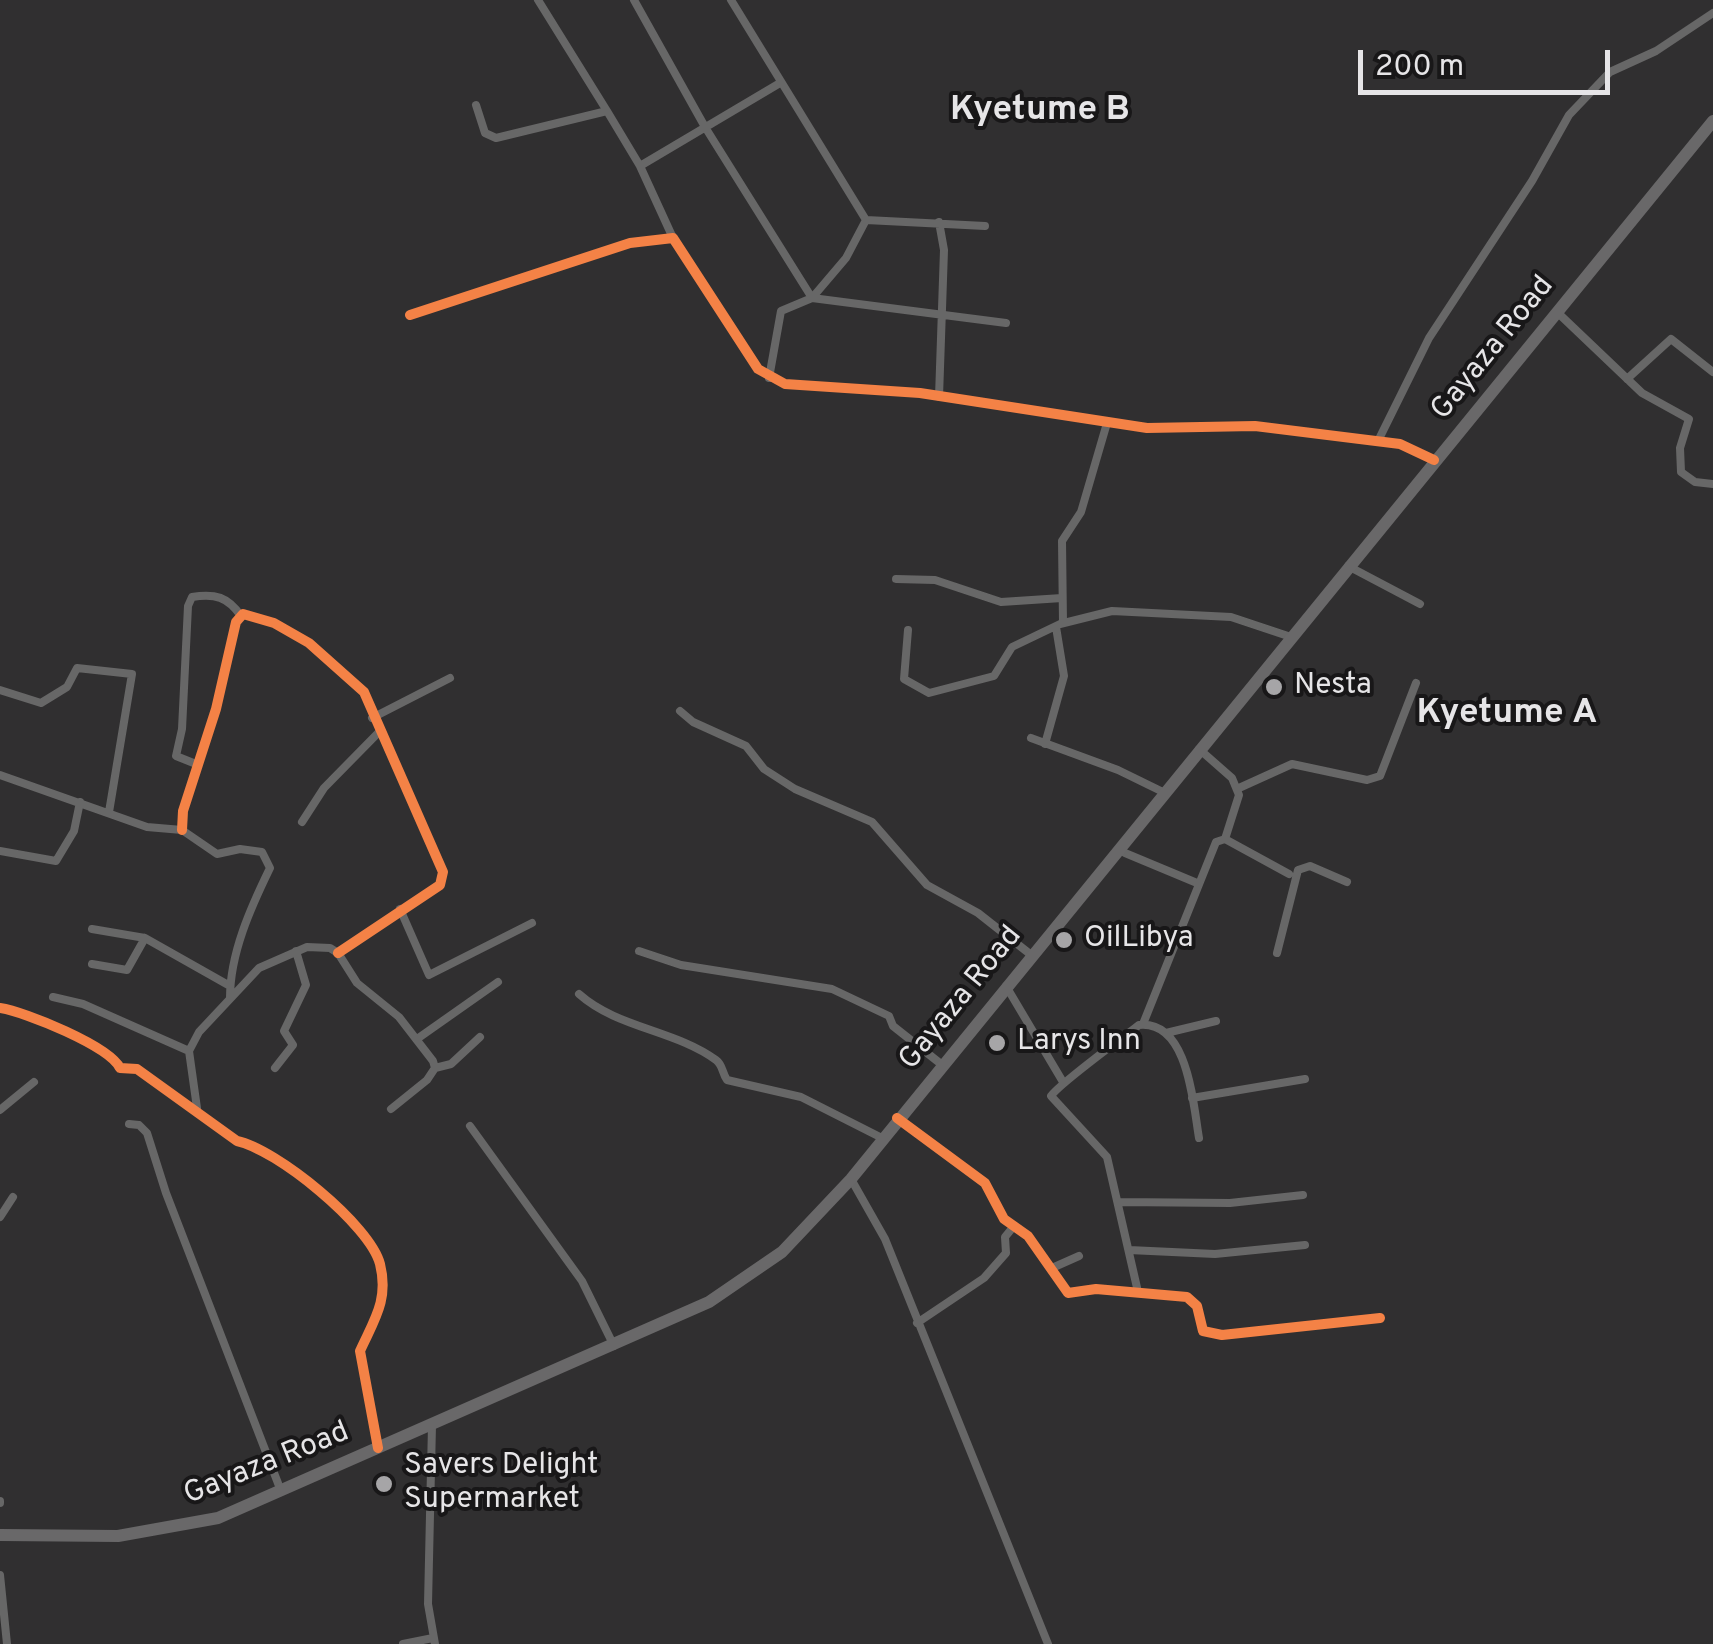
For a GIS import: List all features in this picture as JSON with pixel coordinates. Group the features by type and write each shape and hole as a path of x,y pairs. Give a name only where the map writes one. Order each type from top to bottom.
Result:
{"main road":[{"name":"Gayaza Road","path":"0,1536 78,1538 175,1528 218,1518 709,1302 782,1252 851,1179 1030,954 1713,121"}],"street":[{"path":"538,0 640,166 673,238 758,369 769,378 784,384 938,397 1107,423 1167,429 1255,426 1282,433 1378,441 1400,444 1434,460"},
{"path":"634,0 705,126 812,298"},
{"path":"730,0 866,220"},
{"path":"1378,441 1428,338 1532,181 1569,115 1610,72 1656,51 1713,13"},
{"path":"640,166 780,83"},
{"path":"476,105 485,133 496,138 607,111"},
{"path":"866,220 985,226"},
{"path":"769,378 781,311 812,298 846,258 866,220"},
{"path":"938,397 944,250 939,222"},
{"path":"410,315 630,243 673,238"},
{"path":"812,298 1006,323"},
{"path":"1557,312 1626,379 1669,411 1689,419 1690,428 1680,448 1681,472 1696,482 1713,484"},
{"path":"1626,379 1671,339 1713,372"},
{"path":"1045,744 1064,676 1060,625 1062,540 1081,512 1107,423"},
{"path":"1348,566 1420,604"},
{"path":"896,579 935,580 1001,602 1062,598"},
{"path":"196,764 176,756 182,729 188,606 196,596 217,596 230,601 241,616 274,623 325,655 364,692 372,718 444,872 440,885 338,954"},
{"path":"908,630 904,679 929,693 994,676 1012,647 1060,625 1112,612 1239,618 1291,637"},
{"path":"182,830 183,811 241,616"},
{"path":"0,690 42,702 67,687 77,668 132,674 109,812"},
{"path":"372,718 450,678"},
{"path":"1238,788 1292,764 1367,780 1380,776 1416,684"},
{"path":"680,711 705,728 741,742 764,769 795,790 872,822 928,885 978,913 1030,954"},
{"path":"302,822 324,788 380,731"},
{"path":"1031,738 1112,767 1162,792"},
{"path":"1199,748 1238,788"},
{"path":"0,775 147,828 182,830 210,852 262,852 270,864 257,886 230,998"},
{"path":"1225,840 1238,788"},
{"path":"0,851 56,861 74,831 80,802"},
{"path":"1138,1292 1107,1158 1052,1100 1063,1082 1143,1024 1216,842 1225,840 1288,874"},
{"path":"1125,853 1197,882"},
{"path":"1277,953 1298,870 1310,866 1347,882"},
{"path":"400,909 430,976 532,924"},
{"path":"92,929 145,938 230,986"},
{"path":"92,964 127,970 145,938"},
{"path":"196,1108 189,1051 199,1032 259,968 296,951 320,946 338,954 357,983 417,1039 435,1068"},
{"path":"275,1068 293,1046 284,1030 306,985 296,951"},
{"path":"639,951 681,964 832,989 889,1016 893,1026 941,1064"},
{"path":"417,1039 498,982"},
{"path":"1006,986 1063,1082"},
{"path":"579,994 604,1014 622,1016 719,1062 728,1080 801,1097 882,1138"},
{"path":"53,997 97,1010 189,1051"},
{"path":"0,1008 27,1015 116,1058 120,1068 137,1069 233,1138 254,1146 324,1196 376,1255 382,1303 360,1355 378,1448"},
{"path":"1143,1024 1166,1033 1216,1021"},
{"path":"1166,1033 1179,1053 1199,1138"},
{"path":"391,1109 427,1080 435,1068 450,1064 480,1036"},
{"path":"1192,1098 1305,1079"},
{"path":"0,1110 34,1082"},
{"path":"897,1118 985,1183 1004,1220 1028,1236 1068,1293 1096,1288 1193,1300 1206,1334 1380,1318"},
{"path":"128,1124 139,1125 148,1133 166,1194 281,1491"},
{"path":"470,1126 582,1281 614,1346"},
{"path":"851,1179 878,1225 1048,1644"},
{"path":"1118,1202 1230,1203 1303,1195"},
{"path":"0,1217 13,1197"},
{"path":"916,1323 984,1278 1006,1253 1005,1236 1014,1226"},
{"path":"1129,1250 1215,1254 1305,1245"},
{"path":"1052,1268 1079,1256"},
{"path":"403,1644 434,1641 428,1604 432,1426"},
{"path":"0,1575 6,1644"}],"cycle path":[{"path":"410,315 630,243 673,238 758,369 785,384 920,393 1147,428 1255,426 1400,444 1434,460"},
{"path":"182,830 183,811 216,709 236,622 243,614 274,623 309,643 364,692 443,872 440,885 338,953"},
{"path":"0,1008 84,1040 120,1068 137,1069 237,1141 297,1173 359,1229 380,1264 383,1288 379,1309 360,1351 378,1448"},
{"path":"897,1118 985,1183 1004,1219 1028,1236 1068,1293 1096,1289 1187,1297 1197,1306 1203,1331 1222,1335 1380,1318"}],"place":[{"name":"Nesta","path":"1274,687"},
{"name":"OilLibya","path":"1064,940"},
{"name":"Larys Inn","path":"997,1043"},
{"name":"Savers Delight Supermarket","path":"384,1484"}],"district":[{"name":"Kyetume B","path":"1040,112"},
{"name":"Kyetume A","path":"1507,715"}]}
